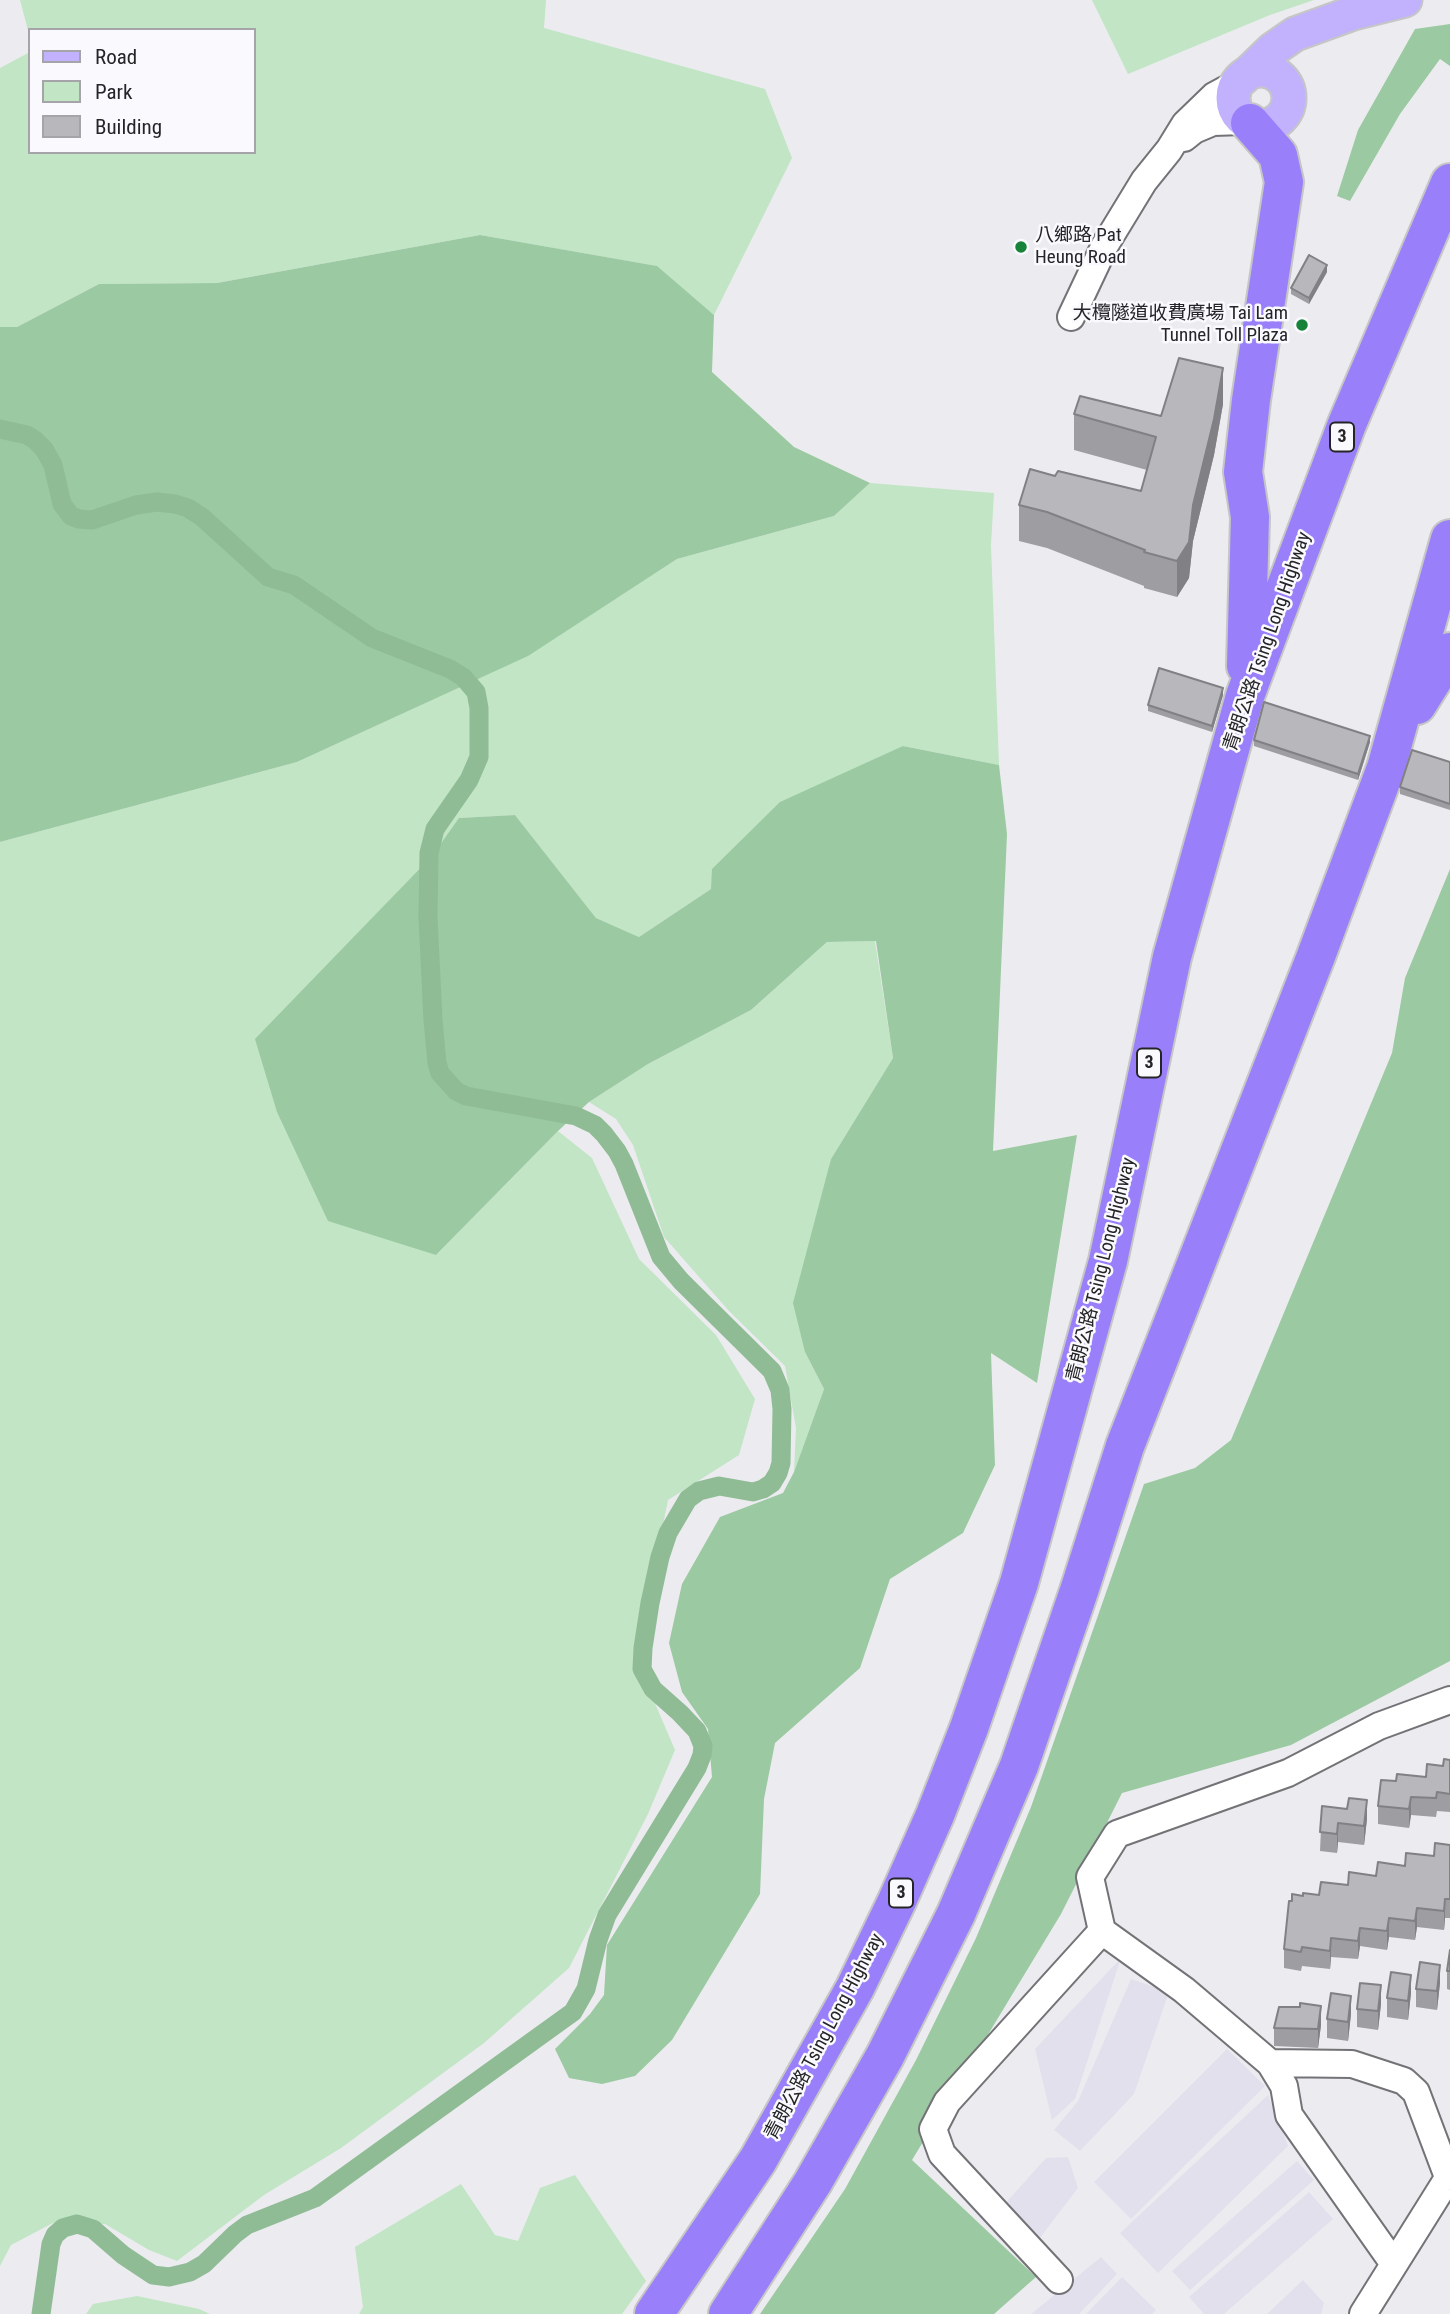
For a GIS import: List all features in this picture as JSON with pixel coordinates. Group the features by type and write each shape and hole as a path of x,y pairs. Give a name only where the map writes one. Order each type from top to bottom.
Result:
{"highway":[{"path":"1245,696 1250,517 1243,472 1251,400 1284,183 1279,155 1247,122"},
{"name":"青朗公路 Tsing Long Highway","path":"654,2314 758,2160 855,1989 908,1877 969,1728 1019,1583 1108,1261 1172,957 1245,696 1347,424 1450,183"},
{"path":"728,2314 813,2182 885,2056 956,1914 1013,1779 1080,1588 1125,1446 1311,969 1394,742 1450,540"},
{"path":"1394,742 1450,652"}],"main road":[{"path":"1326,24 1304,50 1286,111 1269,124 1247,122 1236,111 1234,102 1240,80 1283,42 1295,34 1353,13 1405,0"},
{"path":"1240,80 1253,72 1278,75 1288,88 1288,104"}],"street":[{"path":"1071,317 1094,267 1144,181 1169,150 1185,124 1214,96 1240,80"},
{"path":"1169,150 1201,127 1225,121 1247,122"},
{"path":"1394,2264 1289,2115 1284,2086 1270,2063 1184,1990 1102,1931 1090,1877 1117,1834 1288,1773 1379,1726 1450,1700"},
{"path":"1059,2280 942,2154 933,2129 947,2102 1102,1931"},
{"path":"1270,2063 1352,2064 1404,2081 1416,2092 1449,2176 1363,2314"}],"shaded area":[{"path":"1121,1958 1075,2099 1052,2120 1035,2049"},
{"path":"1131,1979 1169,1992 1134,2094 1080,2151 1054,2130 1078,2101"},
{"path":"1227,2049 1265,2086 1131,2219 1094,2182"},
{"path":"1268,2095 1288,2146 1158,2273 1120,2233"},
{"path":"1068,2157 1078,2188 1036,2243 1001,2208 1046,2158"},
{"path":"1297,2161 1314,2180 1190,2290 1172,2271"},
{"path":"1309,2192 1333,2219 1224,2314 1204,2314 1189,2297"},
{"path":"1101,2257 1117,2274 1079,2314 1031,2314"},
{"path":"1122,2277 1156,2310 1152,2314 1086,2314"},
{"path":"1303,2280 1324,2303 1321,2314 1267,2314"}],"green space":[{"path":"20,0 546,0 544,28 765,89 792,158 714,315 656,266 480,235 217,283 99,284 17,327 0,327 0,68 28,53 28,154 256,154 256,28 28,28 28,30"},
{"path":"1092,0 1314,0 1270,15 1128,74"},
{"path":"1450,24 1450,66 1440,59 1400,114 1350,201 1337,196 1358,130 1415,29"},
{"path":"480,235 657,266 714,315 712,372 794,447 870,483 834,516 677,559 528,656 297,762 0,842 0,327 17,327 99,284 217,283"},
{"path":"870,483 994,493 991,545 999,765 903,746 711,889 639,937 596,918 515,815 460,818 432,856 351,941 436,1255 558,1131 592,1158 639,1259 716,1335 755,1399 739,1455 668,1500 636,1659 675,1750 648,1814 569,1968 484,2043 341,2148 264,2195 177,2261 149,2250 105,2224 53,2223 11,2245 0,2266 0,842 297,762 527,656 677,559 834,516"},
{"path":"903,746 999,765 1007,834 993,1151 1077,1135 1037,1383 991,1353 995,1465 963,1533 890,1579 860,1668 775,1743 764,1799 760,1894 672,2040 635,2076 602,2084 569,2078 555,2049 590,2014 604,1995 607,1945 712,1777 708,1729 682,1692 669,1643 682,1584 720,1517 783,1493 794,1472 824,1389 805,1352 793,1303 831,1159 893,1058 876,941 827,942 751,1010 648,1064 589,1102 436,1255 328,1221 277,1112 255,1039 432,856 459,818 515,815 596,918 639,937 711,889 712,869 780,802"},
{"path":"1450,869 1450,1661 1291,1745 1122,1793 1061,1914 912,2160 1036,2277 994,2314 760,2314 845,2189 916,2060 976,1938 1031,1807 1144,1484 1195,1468 1231,1440 1392,1053 1405,978"},
{"path":"875,941 893,1058 831,1159 805,1352 824,1389 794,1472 796,1428 785,1366 729,1311 664,1237 633,1145 616,1119 589,1102 648,1064 751,1010 827,942"},
{"path":"575,2175 646,2281 622,2314 359,2314 363,2307 355,2247 461,2184 495,2235 518,2241 540,2188"},
{"path":"137,2296 199,2309 210,2314 86,2314 93,2304"}],"building":[{"path":"1309,255 1327,265 1309,298 1291,288"},
{"path":"1179,358 1223,368 1214,419 1193,505 1189,542 1177,561 1144,552 1145,550 1047,512 1019,505 1030,469 1055,476 1058,471 1141,491 1156,437 1074,414 1080,396 1161,416"},
{"path":"1159,668 1223,688 1212,726 1148,705"},
{"path":"1264,702 1370,736 1358,774 1254,740"},
{"path":"1412,750 1450,762 1450,804 1400,787"},
{"path":"1444,1759 1450,1760 1450,1794 1437,1792 1436,1798 1411,1797 1409,1809 1378,1806 1381,1780 1396,1781 1397,1774 1426,1777 1427,1764 1443,1766"},
{"path":"1349,1798 1367,1800 1364,1826 1338,1823 1337,1834 1320,1832 1322,1806 1347,1809"},
{"path":"1435,1843 1450,1845 1450,1899 1445,1899 1444,1911 1417,1908 1415,1921 1389,1918 1387,1931 1360,1928 1358,1941 1331,1938 1330,1951 1302,1947 1301,1952 1284,1949 1292,1894 1319,1895 1321,1882 1348,1885 1349,1872 1376,1876 1378,1862 1405,1866 1406,1853 1434,1856"},
{"path":"1450,1950 1450,1971 1447,1971"},
{"path":"1420,1962 1440,1965 1437,1991 1416,1989"},
{"path":"1391,1972 1411,1975 1408,2001 1387,1998"},
{"path":"1360,1983 1381,1985 1378,2011 1357,2009"},
{"path":"1331,1993 1351,1996 1348,2022 1327,2019"},
{"path":"1300,2003 1321,2006 1318,2029 1274,2028 1279,2007 1300,2007"}],"waterway":[{"path":"0,429 27,435 44,449 53,465 62,504 71,516 92,520 136,505 157,502 188,508 202,517 268,577 294,585 372,638 450,669 463,677 476,692 479,708 479,757 469,780 435,829 429,853 428,917 433,1020 440,1073 456,1091 466,1096 576,1116 595,1125 617,1151 624,1164 661,1257 681,1281 772,1371 780,1390 782,1409 781,1463 772,1483 753,1492 719,1486 699,1491 688,1499 668,1533 650,1603 642,1669 653,1689 697,1731 703,1746 702,1755 697,1768 607,1915 586,1989 573,2012 315,2198 247,2225 204,2264 190,2272 169,2277 153,2275 123,2255 93,2229 77,2224 63,2228 55,2235 51,2244 41,2314"}],"place":[{"name":"八鄉路 Pat Heung Road","path":"1021,247"},
{"name":"大欖隧道收費廣場 Tai Lam Tunnel Toll Plaza","path":"1302,325"}]}
